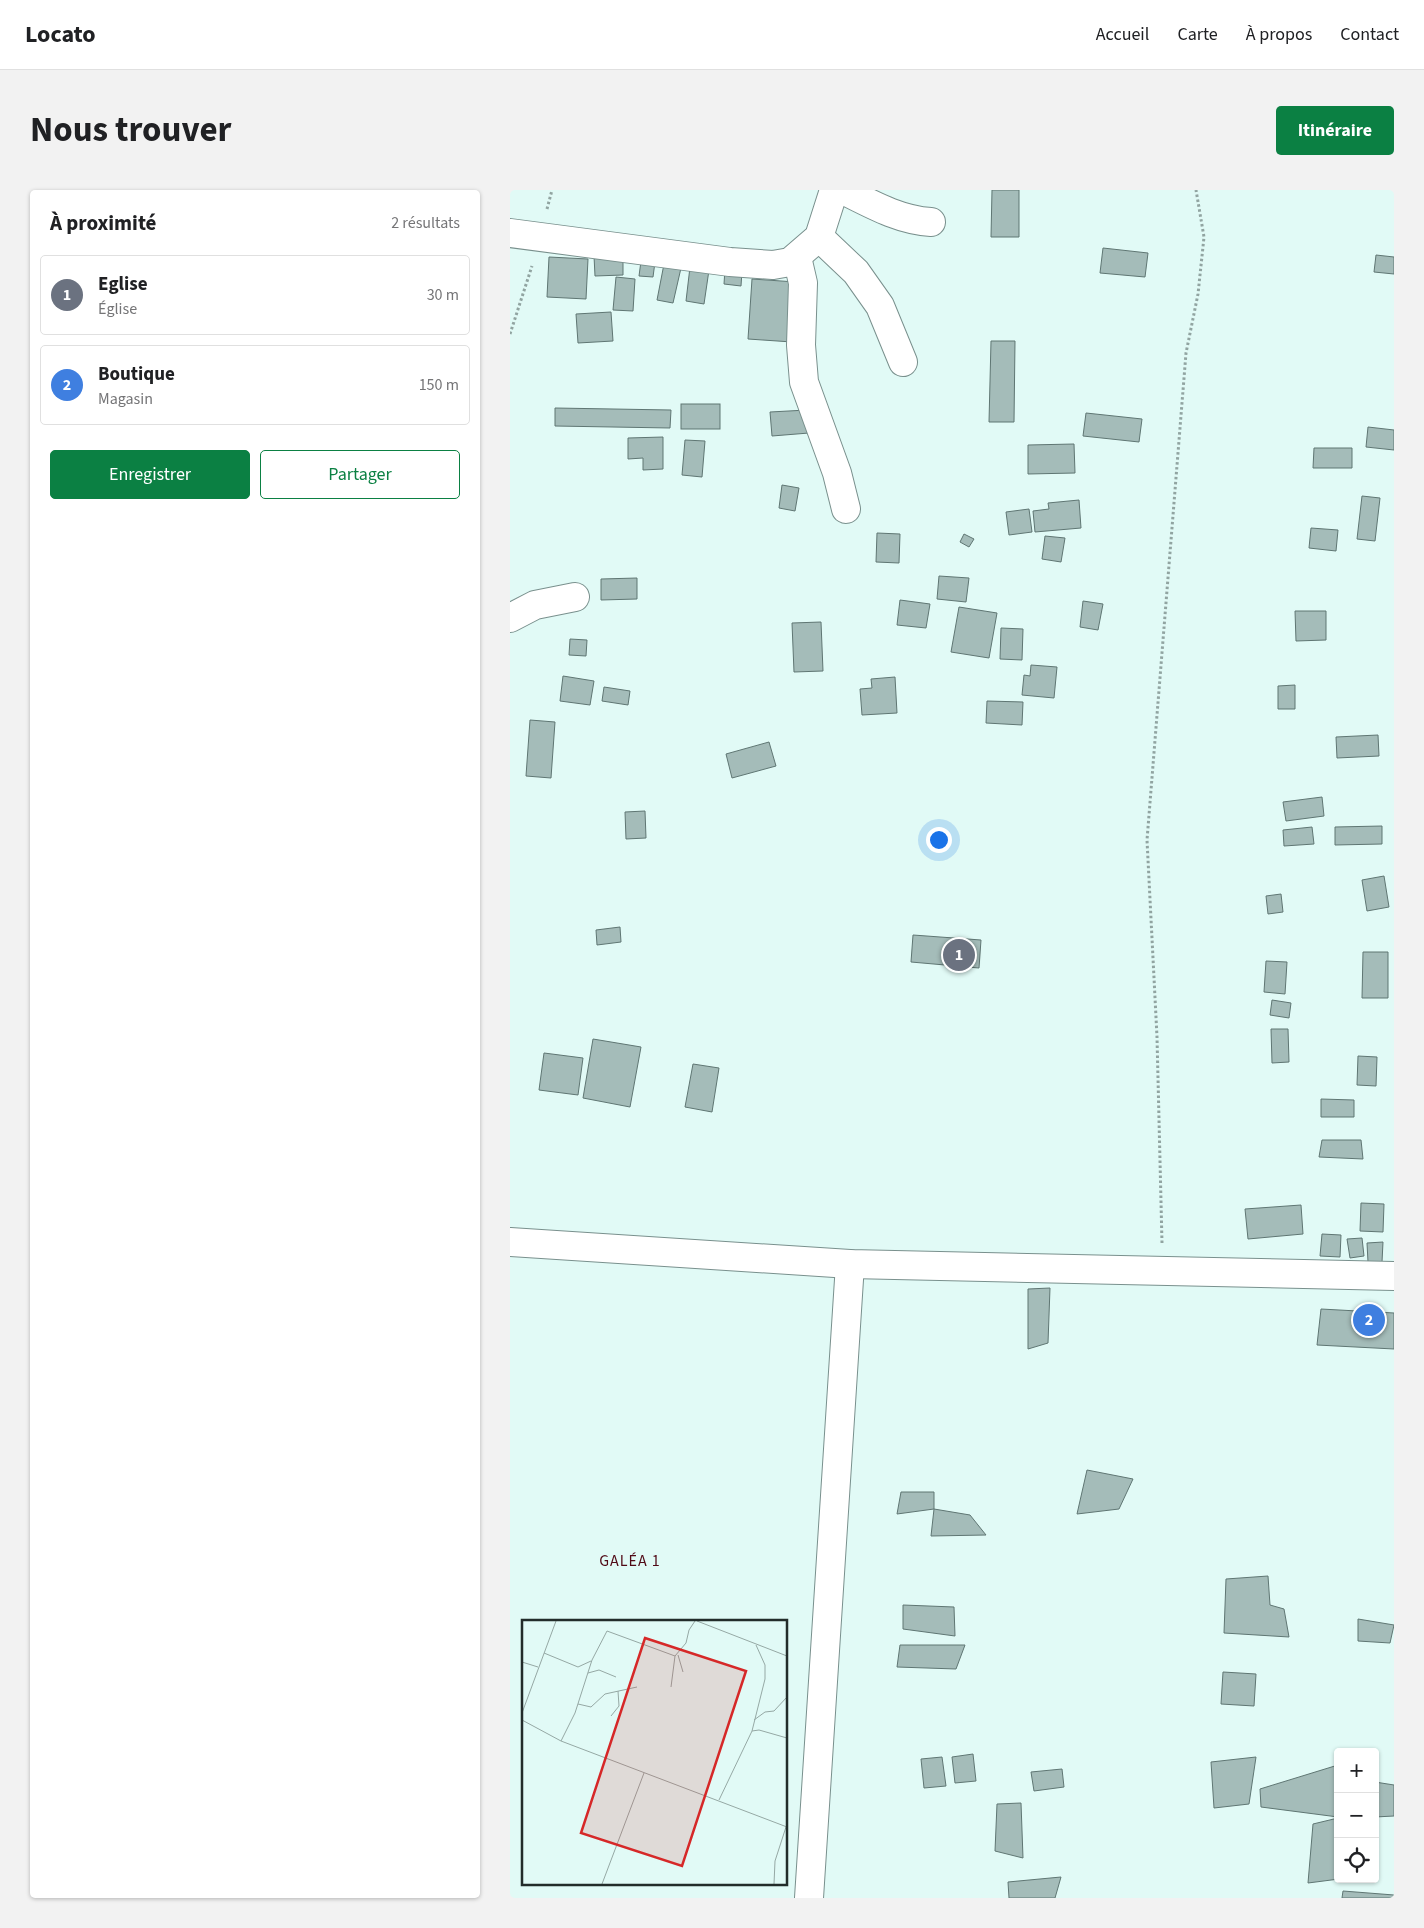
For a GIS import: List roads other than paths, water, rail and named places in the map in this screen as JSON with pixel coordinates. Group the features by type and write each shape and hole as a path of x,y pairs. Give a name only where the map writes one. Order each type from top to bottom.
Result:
{"street":[{"path":"510,233 730,262 773,265 790,262 819,237 834,190"},
{"path":"843,190 884,211 920,222 931,222"},
{"path":"819,237 856,272 880,306 903,362"},
{"path":"797,257 803,283 801,345 804,382 837,473 846,509"},
{"path":"510,618 535,605 575,597"},
{"path":"510,1242 850,1264 1394,1276"},
{"path":"809,1898 850,1264"}],"place":[{"name":"Eglise","path":"959,955"},
{"name":"Boutique","path":"1369,1320"}],"district":[{"name":"GALÉA 1","path":"630,1560"}]}
